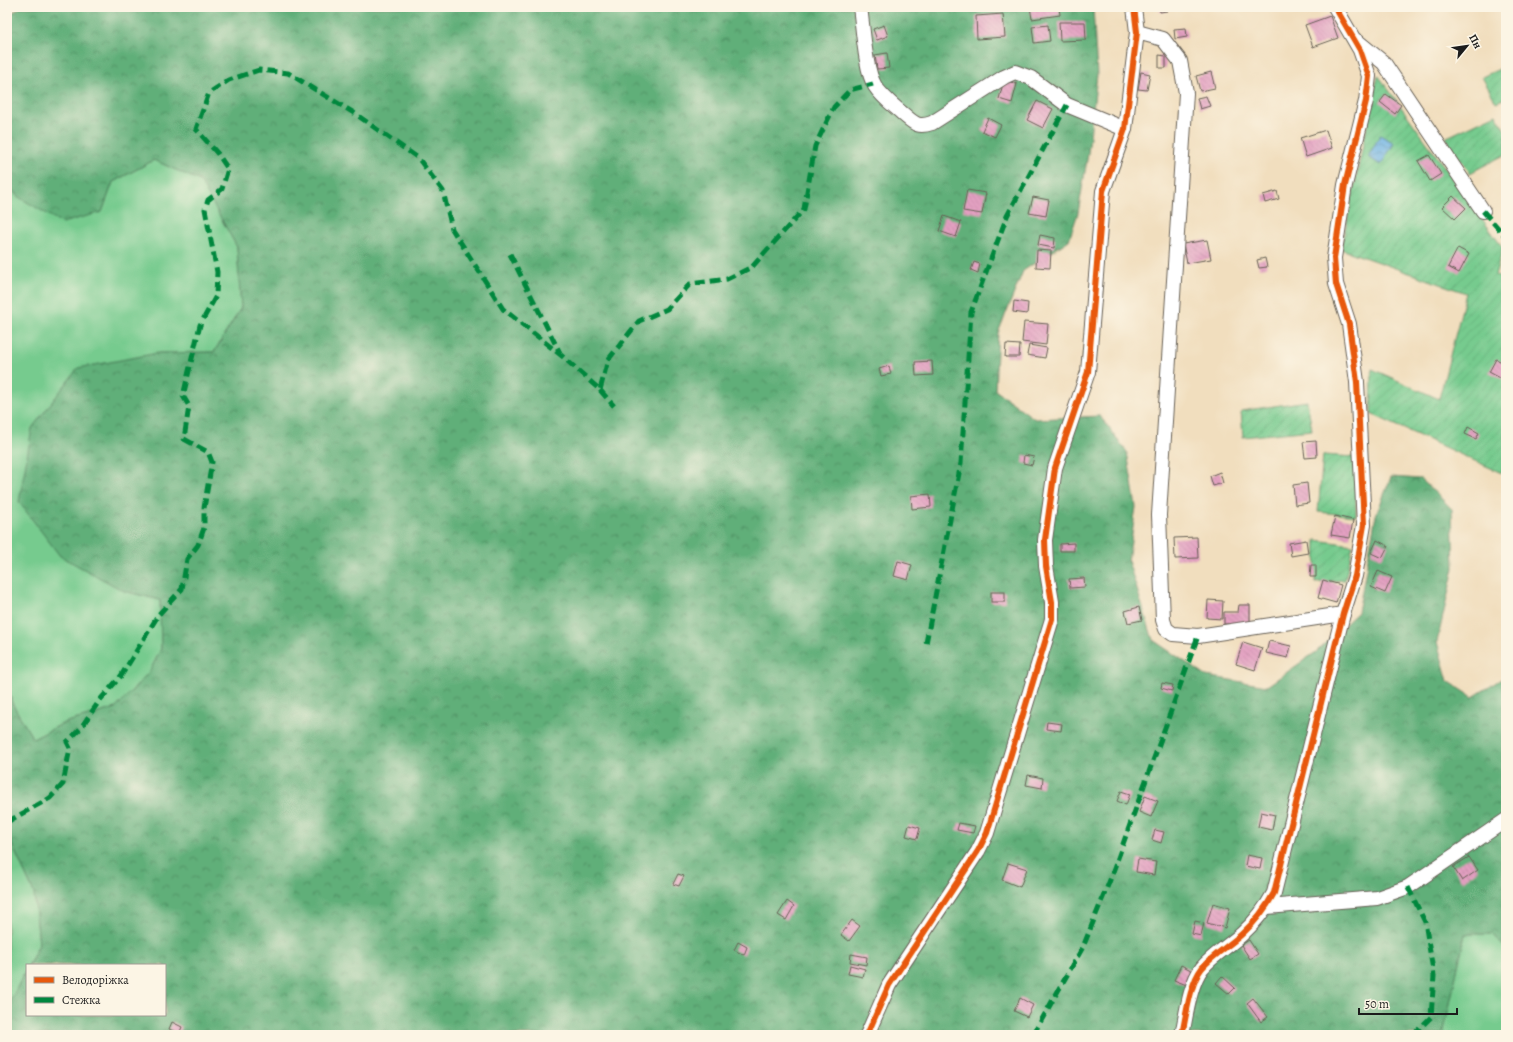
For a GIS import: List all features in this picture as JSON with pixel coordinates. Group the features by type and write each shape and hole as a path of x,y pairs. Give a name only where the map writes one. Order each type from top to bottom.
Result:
{"street":[{"path":"860,7 869,69 873,84 881,94 914,124 922,126 932,123 1004,77 1015,72 1031,78 1067,105 1125,129"},
{"path":"867,1035 889,985 978,851 987,833 1052,619 1052,602 1046,566 1045,540 1055,468 1088,372 1103,191 1125,129 1137,32 1134,7"},
{"path":"1182,1035 1189,997 1201,969 1218,952 1242,934 1267,907 1274,893 1343,614 1356,576 1364,525 1357,382 1349,324 1336,284 1334,258 1345,185 1366,101 1369,76 1360,50 1335,7"},
{"path":"1137,32 1163,39 1180,61 1186,93 1159,514 1163,620 1166,629 1173,634 1198,636 1343,614"},
{"path":"1353,38 1384,63 1483,211"},
{"path":"1267,907 1377,898 1408,887 1506,820"}],"green space":[{"path":"21,7 1093,7 1097,75 1088,154 1078,213 1069,240 1023,271 998,333 995,390 1035,419 1100,416 1127,452 1136,507 1128,561 1153,640 1206,676 1267,686 1316,652 1358,612 1376,515 1391,477 1421,479 1452,509 1454,568 1437,642 1448,681 1473,697 1506,676 1506,949 1492,934 1465,934 1443,1035 7,1035 7,1001 11,1000 26,970 26,1016 166,1016 166,964 29,964 39,944 34,893 7,834 7,681 12,703 33,739 64,723 116,708 150,671 161,649 160,600 124,591 60,556 19,502 32,428 78,368 158,353 214,352 241,308 237,247 200,181 154,160 113,182 102,212 62,223 17,196 7,182 7,16"},
{"path":"1506,66 1506,98 1496,102 1482,77"},
{"path":"1378,75 1503,248 1495,275 1506,281 1506,475 1371,414 1372,369 1439,399 1466,293 1341,249"},
{"path":"1496,114 1506,132 1506,154 1470,173 1445,138"},
{"path":"154,160 201,181 237,247 241,308 214,352 158,353 124,591 160,600 161,649 150,671 116,708 64,723 33,739 12,703 7,681 7,182 17,196 102,212 113,182"},
{"path":"1307,401 1312,430 1243,437 1241,411"},
{"path":"1323,455 1355,457 1356,516 1318,512"},
{"path":"1316,540 1353,545 1345,580 1315,583"},
{"path":"7,834 34,893 39,944 29,964 26,964 26,970 11,1000 7,1001"},
{"path":"1465,934 1492,934 1506,949 1506,1035 1443,1035"}],"water":[{"path":"1380,135 1394,143 1381,165 1368,157"}],"building":[{"path":"1030,7 1059,7 1060,15 1032,19"},
{"path":"1159,7 1166,7 1167,11 1160,12"},
{"path":"1003,14 1005,37 977,39 976,16"},
{"path":"1330,16 1338,38 1313,47 1305,25"},
{"path":"1059,22 1085,22 1086,40 1060,41"},
{"path":"884,25 888,36 877,40 873,29"},
{"path":"1048,25 1050,41 1034,43 1032,27"},
{"path":"1186,28 1187,37 1175,39 1174,29"},
{"path":"887,53 889,68 877,69 875,55"},
{"path":"1159,55 1166,56 1166,68 1159,68"},
{"path":"1141,72 1150,74 1147,90 1138,89"},
{"path":"1211,72 1215,88 1200,91 1196,76"},
{"path":"1004,80 1017,84 1012,103 999,99"},
{"path":"1386,94 1401,105 1395,114 1380,102"},
{"path":"1206,96 1210,106 1200,109 1197,98"},
{"path":"1037,101 1053,109 1043,128 1027,120"},
{"path":"988,118 1001,125 995,137 982,131"},
{"path":"1326,130 1332,148 1306,157 1300,138"},
{"path":"1429,155 1441,174 1430,181 1418,161"},
{"path":"967,190 986,193 982,214 963,211"},
{"path":"1277,191 1279,199 1265,203 1263,195"},
{"path":"1453,196 1466,208 1455,219 1442,207"},
{"path":"1033,197 1049,200 1046,216 1029,213"},
{"path":"944,216 961,222 956,237 939,231"},
{"path":"1040,235 1055,238 1054,248 1038,245"},
{"path":"1207,240 1211,259 1187,263 1183,244"},
{"path":"1458,248 1469,254 1459,273 1448,267"},
{"path":"1037,250 1051,251 1050,268 1036,267"},
{"path":"1265,258 1267,267 1259,268 1257,260"},
{"path":"974,262 980,264 978,273 971,270"},
{"path":"1014,301 1028,303 1027,314 1013,312"},
{"path":"1024,322 1048,324 1046,345 1022,342"},
{"path":"1006,344 1020,345 1019,357 1005,357"},
{"path":"1029,345 1047,348 1045,358 1027,355"},
{"path":"1496,359 1506,364 1506,381 1489,372"},
{"path":"932,361 933,375 916,376 915,362"},
{"path":"889,366 891,374 881,376 879,369"},
{"path":"1468,427 1479,433 1476,439 1465,434"},
{"path":"1316,441 1317,457 1305,458 1303,442"},
{"path":"1024,455 1034,457 1032,465 1023,463"},
{"path":"1220,472 1223,483 1213,486 1210,476"},
{"path":"1307,483 1309,503 1295,505 1293,485"},
{"path":"930,494 931,507 912,509 911,496"},
{"path":"1335,516 1353,520 1350,538 1331,535"},
{"path":"1197,537 1198,558 1175,559 1174,538"},
{"path":"1306,540 1308,553 1291,556 1289,543"},
{"path":"1377,540 1388,546 1382,558 1371,553"},
{"path":"1074,543 1074,551 1060,551 1060,544"},
{"path":"898,561 912,565 908,580 894,576"},
{"path":"1311,565 1316,565 1316,577 1310,577"},
{"path":"1378,571 1392,577 1385,593 1371,587"},
{"path":"1084,578 1085,587 1070,588 1069,579"},
{"path":"1323,580 1341,585 1336,603 1318,598"},
{"path":"991,592 1005,592 1005,602 991,602"},
{"path":"1208,600 1223,601 1222,619 1207,618"},
{"path":"1239,605 1250,605 1250,624 1224,624 1224,612 1238,612"},
{"path":"1139,607 1142,620 1128,623 1125,611"},
{"path":"1269,641 1291,646 1288,658 1266,653"},
{"path":"1243,642 1262,648 1255,670 1236,664"},
{"path":"1162,683 1173,685 1172,691 1161,688"},
{"path":"1047,722 1062,724 1061,731 1046,729"},
{"path":"1028,775 1043,778 1042,788 1026,785"},
{"path":"1121,791 1130,794 1126,805 1117,801"},
{"path":"1145,796 1158,801 1151,817 1139,812"},
{"path":"1261,812 1275,815 1272,830 1258,827"},
{"path":"959,823 975,826 973,833 957,830"},
{"path":"909,825 920,828 917,839 906,836"},
{"path":"1155,830 1164,832 1161,843 1152,840"},
{"path":"1247,855 1262,858 1260,869 1245,866"},
{"path":"1469,857 1478,870 1462,881 1453,867"},
{"path":"1138,859 1156,862 1154,875 1136,872"},
{"path":"1008,863 1027,869 1020,887 1002,880"},
{"path":"678,874 684,876 679,886 673,884"},
{"path":"787,901 794,906 786,920 778,915"},
{"path":"1213,903 1230,908 1225,928 1207,923"},
{"path":"852,920 860,926 849,941 841,935"},
{"path":"1195,921 1204,923 1201,936 1192,934"},
{"path":"1249,940 1258,954 1250,959 1241,945"},
{"path":"738,942 747,947 744,955 734,950"},
{"path":"851,954 867,957 866,965 850,962"},
{"path":"850,965 865,969 863,977 848,974"},
{"path":"1181,965 1195,972 1189,986 1174,980"},
{"path":"1222,976 1235,988 1229,994 1216,983"},
{"path":"1020,998 1033,1005 1027,1017 1014,1011"},
{"path":"1253,998 1268,1017 1261,1022 1247,1003"},
{"path":"172,1022 182,1027 179,1034 169,1029"}],"marked path":[{"path":"7,822 50,798 63,784 70,748 67,742 80,729 100,700 121,676 159,614 182,589 187,559 198,545 204,528 204,508 212,462 208,452 184,439 189,406 183,396 200,325 216,296 217,272 205,209 208,200 222,189 228,169 218,154 196,129 209,93 229,80 259,70 288,73 354,113 418,158 443,191 452,229 503,309 562,356 600,390 608,360 639,321 667,309 690,284 727,279 752,267 804,209 815,146 834,107 850,90 873,84"},
{"path":"926,643 961,463 971,312 1007,216 1067,105"},
{"path":"1483,211 1506,237"},
{"path":"510,254 560,353"},
{"path":"600,390 614,406"},
{"path":"1033,1035 1083,947 1110,880 1198,636"},
{"path":"1408,887 1425,922 1434,976 1431,1017 1413,1035"}],"cycle path":[{"path":"867,1035 889,985 978,851 987,833 1052,619 1052,602 1046,566 1045,540 1055,468 1088,372 1103,191 1125,129 1137,32 1134,7"},
{"path":"1182,1035 1191,991 1198,974 1211,958 1251,925 1264,909 1274,893 1343,614 1355,576 1364,525 1357,382 1349,324 1336,284 1334,258 1345,185 1366,101 1369,76 1360,50 1335,7"}]}
